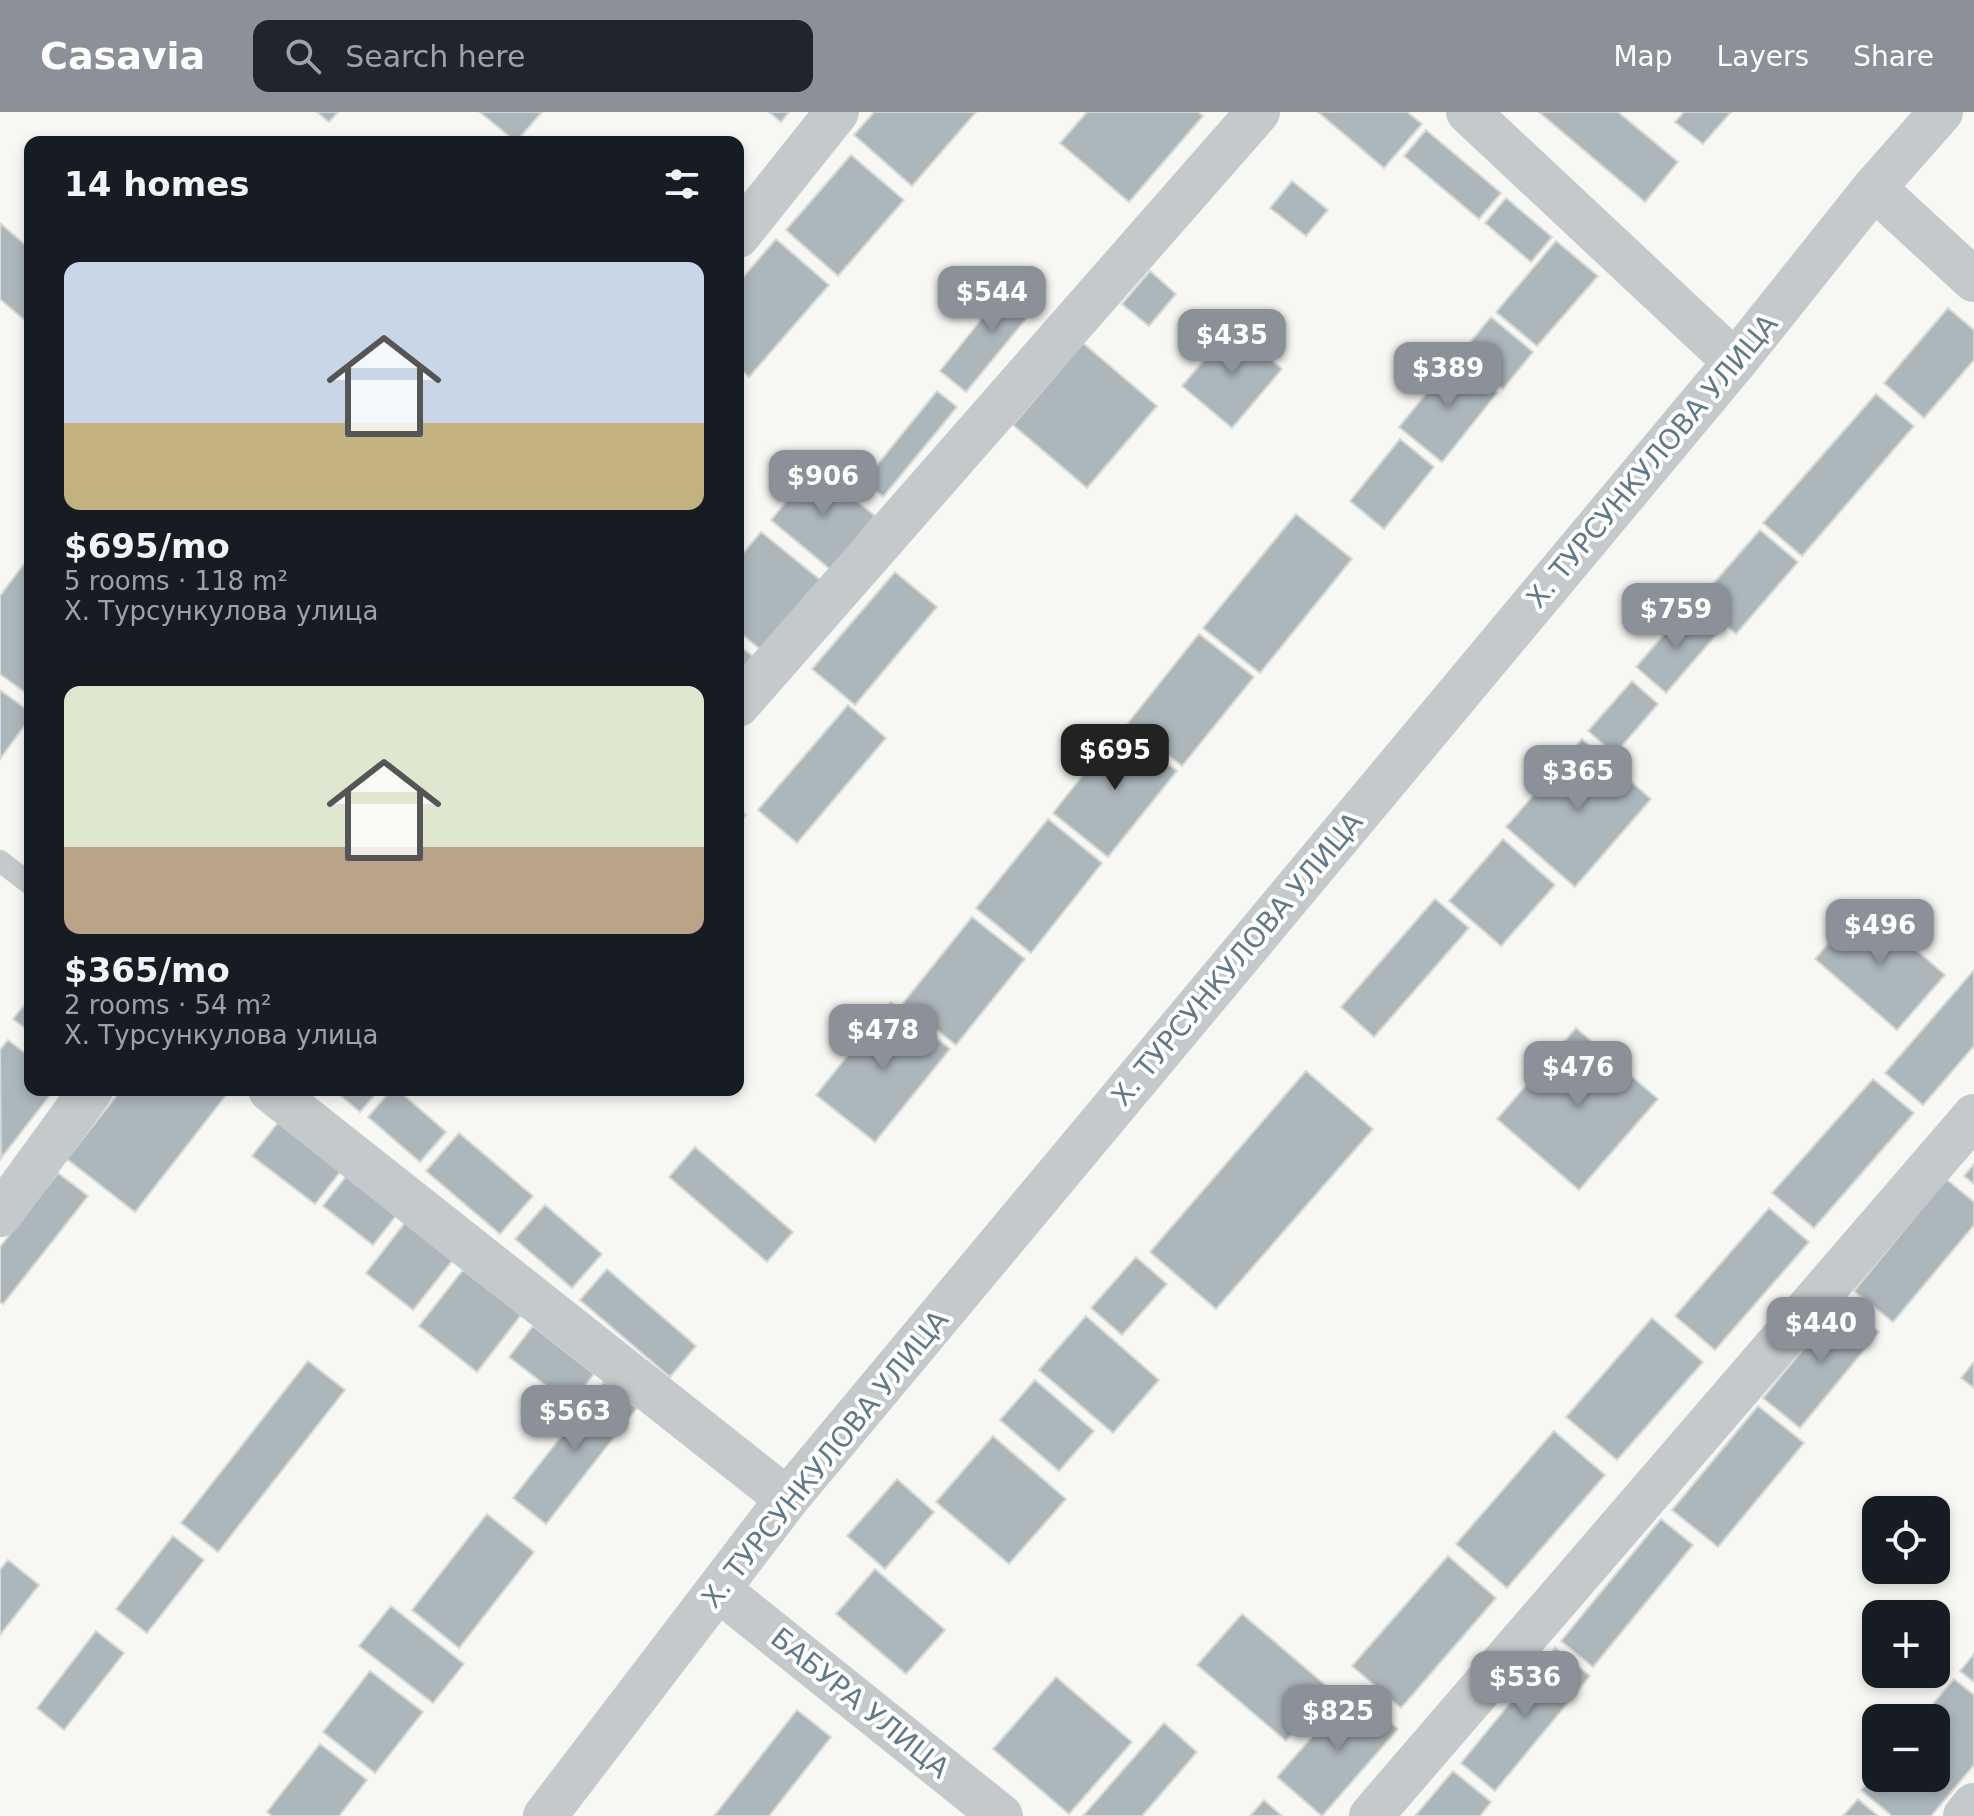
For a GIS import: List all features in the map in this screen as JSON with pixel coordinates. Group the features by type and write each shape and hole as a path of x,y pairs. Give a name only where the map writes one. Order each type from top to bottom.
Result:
{"street":[{"path":"744,228 837,112"},
{"path":"744,698 1258,112"},
{"path":"1468,112 1735,362"},
{"name":"Х. ТУРСУНКУЛОВА УЛИЦА","path":"545,1816 787,1499 1735,362 1874,188 1941,112"},
{"path":"1874,188 1974,280"},
{"path":"0,1215 87,1096"},
{"path":"278,1096 787,1499"},
{"path":"1371,1816 1974,1116"},
{"name":"БАБУРА УЛИЦА","path":"719,1590 1001,1816"},
{"path":"1965,1816 1974,1805"}],"lane":[{"path":"0,861 24,879"}],"building":[{"path":"317,112 338,112 329,122"},
{"path":"480,112 542,112 521,136 509,136"},
{"path":"769,112 789,112 781,122"},
{"path":"874,112 976,112 912,186 854,135"},
{"path":"1087,112 1198,112 1203,116 1129,202 1060,143"},
{"path":"1318,112 1407,112 1422,124 1384,168"},
{"path":"1539,112 1618,112 1678,162 1645,202"},
{"path":"1684,112 1731,112 1703,144 1675,122"},
{"path":"1426,130 1501,193 1479,219 1404,156"},
{"path":"851,155 904,200 838,276 786,230"},
{"path":"1292,181 1328,210 1306,236 1270,208"},
{"path":"1506,198 1552,237 1531,262 1485,223"},
{"path":"0,223 24,244 24,320 0,299"},
{"path":"776,239 829,285 749,377 744,372 744,276"},
{"path":"1556,241 1598,276 1537,346 1496,312"},
{"path":"1150,271 1176,294 1149,326 1122,304"},
{"path":"1016,276 1043,298 966,392 940,371"},
{"path":"1948,308 1974,330 1974,360 1924,418 1884,383"},
{"path":"1491,317 1533,352 1503,389 1461,353"},
{"path":"1233,326 1282,369 1232,428 1182,386"},
{"path":"1083,343 1157,406 1087,488 1013,425"},
{"path":"1455,358 1497,393 1442,462 1399,427"},
{"path":"937,391 957,407 883,497 864,481"},
{"path":"1876,394 1914,426 1802,556 1763,523"},
{"path":"1400,439 1434,467 1384,529 1350,501"},
{"path":"815,467 875,516 831,570 771,520"},
{"path":"1296,514 1352,559 1260,673 1203,628"},
{"path":"1760,530 1798,562 1736,634 1698,601"},
{"path":"761,532 824,583 766,654 744,636 744,552"},
{"path":"24,564 24,692 0,674 0,596"},
{"path":"895,572 937,607 855,705 812,669"},
{"path":"1686,609 1716,635 1666,693 1636,667"},
{"path":"1199,634 1254,677 1182,766 1128,723"},
{"path":"744,650 754,657 744,669"},
{"path":"1632,681 1658,704 1615,754 1588,731"},
{"path":"0,690 24,708 24,726 0,759"},
{"path":"848,705 886,738 797,843 758,810"},
{"path":"1121,727 1177,771 1108,857 1053,813"},
{"path":"1582,739 1651,799 1575,887 1506,827"},
{"path":"1048,819 1102,863 1031,953 976,908"},
{"path":"1503,839 1555,885 1501,946 1449,901"},
{"path":"1435,899 1469,928 1374,1037 1341,1007"},
{"path":"1863,903 1945,975 1897,1030 1815,959"},
{"path":"972,917 1025,959 956,1045 903,1003"},
{"path":"1974,970 1974,1046 1923,1105 1885,1073"},
{"path":"891,1002 950,1049 875,1142 816,1095"},
{"path":"24,1005 24,1027 13,1019"},
{"path":"1576,1028 1658,1099 1579,1190 1497,1119"},
{"path":"8,1040 24,1052 24,1096 49,1096 1,1158 0,1050"},
{"path":"1306,1071 1373,1129 1216,1309 1150,1252"},
{"path":"1873,1079 1914,1113 1814,1228 1772,1193"},
{"path":"116,1096 225,1096 135,1212 67,1159"},
{"path":"341,1096 374,1096 360,1112"},
{"path":"386,1096 405,1096 446,1132 420,1162 368,1117"},
{"path":"284,1115 347,1163 315,1204 252,1156"},
{"path":"459,1133 533,1196 500,1234 426,1171"},
{"path":"695,1147 793,1232 767,1262 669,1177"},
{"path":"1974,1164 1974,1184 1964,1176"},
{"path":"352,1169 402,1208 373,1245 323,1206"},
{"path":"58,1173 88,1196 3,1304 0,1302 0,1247"},
{"path":"1946,1179 1974,1202 1974,1225 1893,1322 1854,1291"},
{"path":"545,1205 602,1254 572,1288 515,1239"},
{"path":"1769,1208 1809,1242 1715,1350 1675,1316"},
{"path":"408,1219 456,1256 413,1310 366,1273"},
{"path":"1136,1257 1167,1284 1122,1335 1091,1308"},
{"path":"607,1269 696,1346 670,1377 580,1300"},
{"path":"463,1270 521,1315 477,1372 419,1326"},
{"path":"1842,1302 1879,1332 1800,1428 1763,1398"},
{"path":"1086,1316 1159,1380 1113,1433 1039,1370"},
{"path":"1652,1318 1703,1362 1617,1460 1566,1417"},
{"path":"533,1326 594,1374 570,1404 509,1357"},
{"path":"308,1361 345,1390 218,1552 181,1523"},
{"path":"1974,1362 1974,1388 1961,1378"},
{"path":"1035,1380 1094,1431 1059,1471 1000,1420"},
{"path":"604,1382 637,1408 546,1524 513,1498"},
{"path":"1758,1406 1804,1443 1718,1547 1672,1510"},
{"path":"1554,1431 1605,1475 1507,1588 1456,1544"},
{"path":"993,1436 1066,1499 1009,1564 936,1502"},
{"path":"897,1479 934,1512 885,1569 847,1536"},
{"path":"487,1514 534,1552 459,1648 412,1610"},
{"path":"1661,1519 1693,1545 1593,1667 1561,1641"},
{"path":"173,1536 204,1560 147,1633 116,1609"},
{"path":"1448,1556 1496,1598 1401,1708 1352,1666"},
{"path":"8,1560 39,1585 0,1635 0,1570"},
{"path":"875,1569 945,1630 906,1674 836,1614"},
{"path":"391,1606 464,1664 433,1703 359,1646"},
{"path":"1242,1614 1331,1690 1286,1741 1197,1665"},
{"path":"96,1631 124,1653 64,1730 37,1708"},
{"path":"1555,1648 1590,1676 1495,1791 1461,1763"},
{"path":"1974,1654 1974,1682 1960,1671"},
{"path":"370,1671 423,1712 375,1773 323,1732"},
{"path":"1056,1677 1132,1742 1069,1814 993,1749"},
{"path":"1954,1679 1974,1695 1974,1765 1931,1816 1892,1816 1863,1792 1950,1792 1950,1704 1933,1704 1946,1688 1950,1688"},
{"path":"1353,1690 1398,1729 1322,1816 1277,1777"},
{"path":"797,1710 831,1737 769,1816 714,1816"},
{"path":"1164,1723 1197,1752 1142,1816 1083,1816"},
{"path":"320,1744 367,1780 339,1816 272,1816 267,1812"},
{"path":"1453,1771 1491,1802 1480,1816 1415,1816"},
{"path":"1858,1799 1878,1816 1843,1816"},
{"path":"1264,1800 1282,1816 1250,1816"}]}
